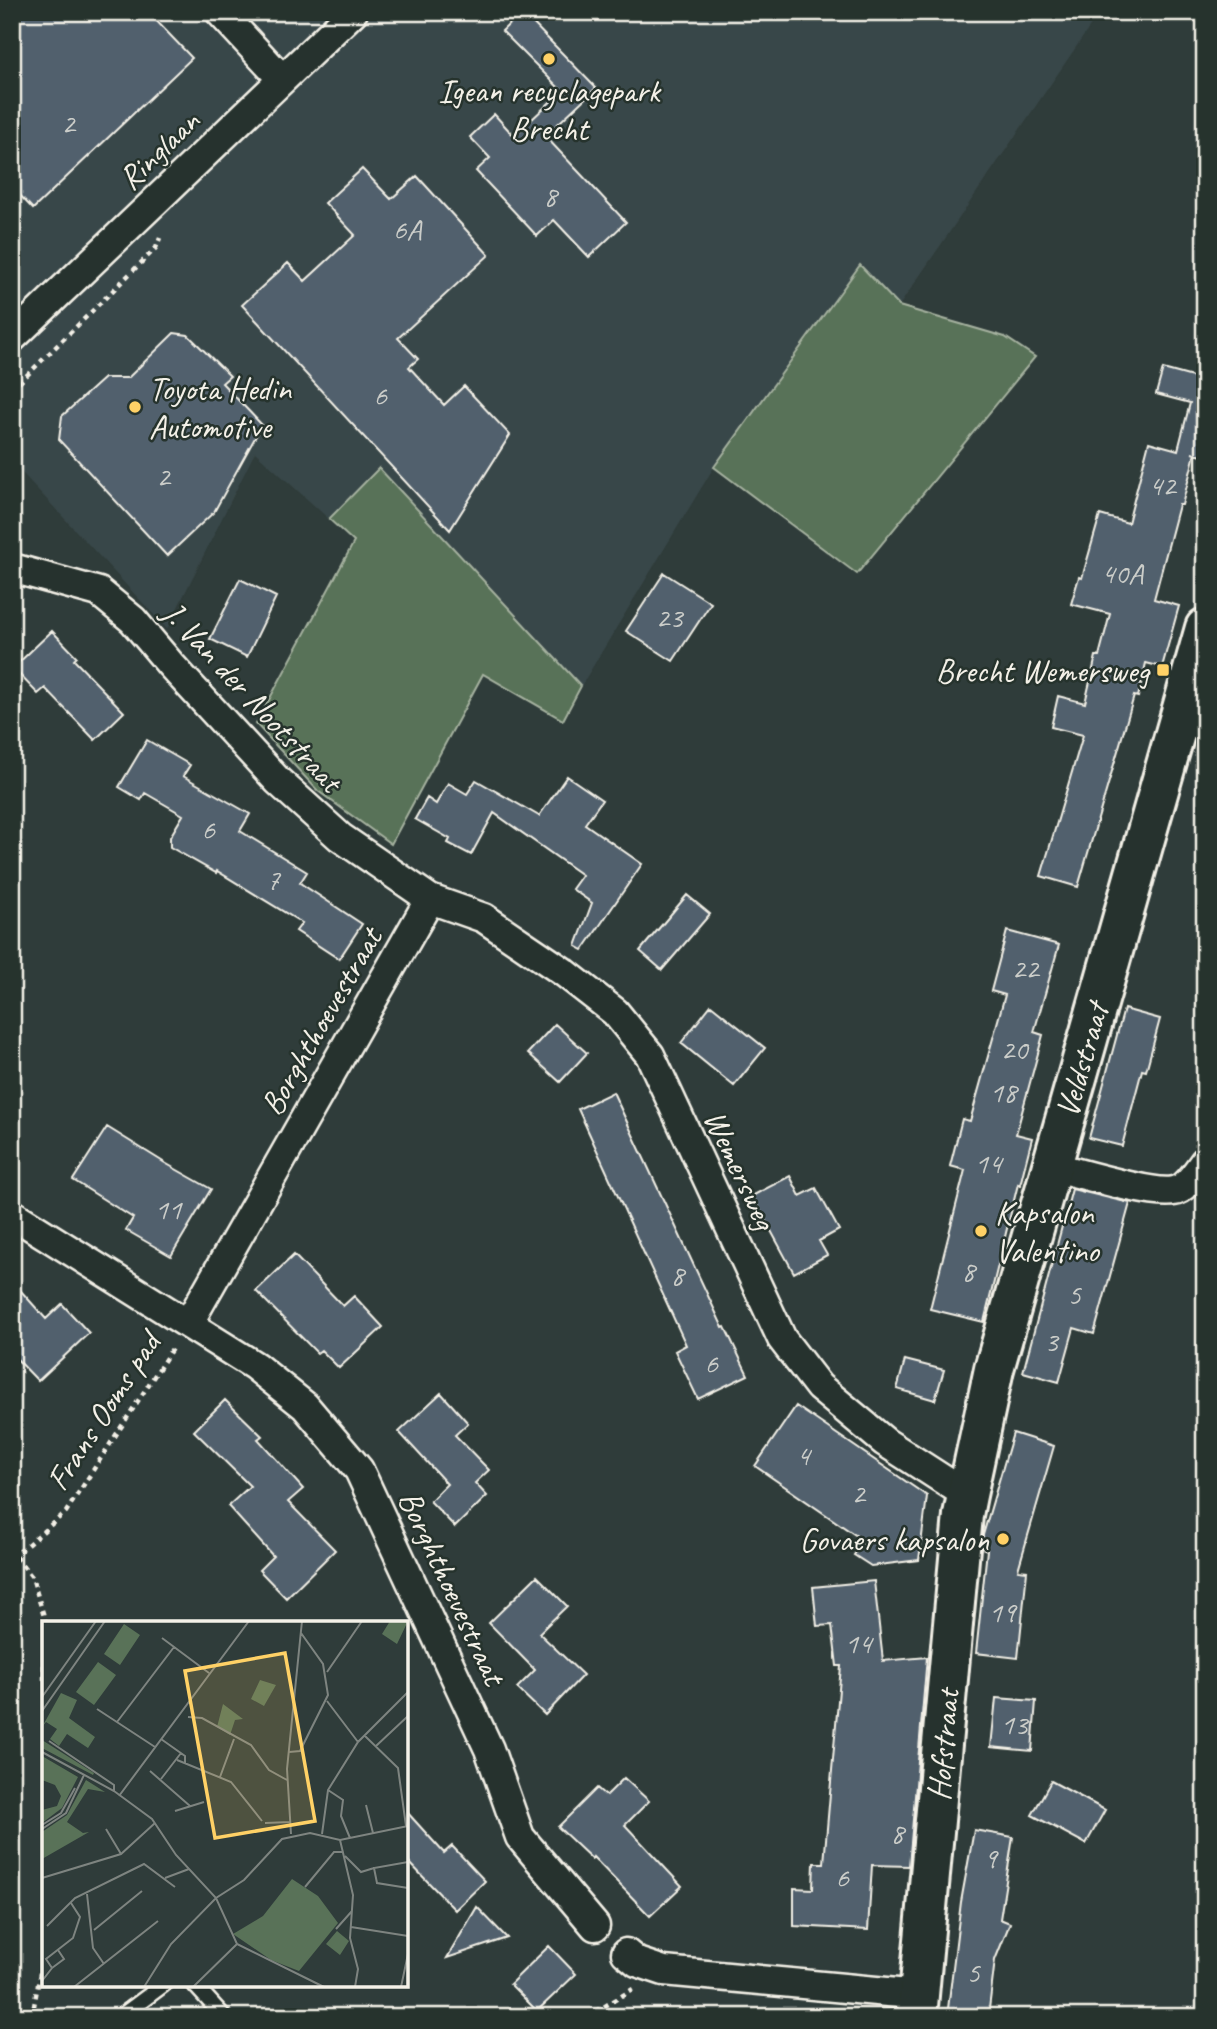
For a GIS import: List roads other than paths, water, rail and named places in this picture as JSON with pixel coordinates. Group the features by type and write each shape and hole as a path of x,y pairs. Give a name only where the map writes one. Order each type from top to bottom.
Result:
{"street":[{"path":"220,12 282,79"},
{"name":"Ringlaan","path":"12,338 353,12"},
{"name":"J. Van der Nootstraat","path":"12,568 99,592 133,620 171,665 288,790 340,837 430,899"},
{"name":"Veldstraat","path":"967,1494 994,1369 1205,628"},
{"name":"Borghthoevestraat","path":"188,1324 430,899"},
{"name":"Wemersweg","path":"430,899 484,918 565,973 615,1012 650,1055 782,1339 819,1387 886,1442 967,1494"},
{"path":"1051,1166 1150,1190 1175,1191 1188,1183 1205,1161"},
{"name":"Borghthoevestraat","path":"12,1214 255,1366 305,1406 359,1470 489,1749 520,1837 594,1926"},
{"name":"Hofstraat","path":"626,1953 637,1962 664,1971 918,2006 960,1542 967,1494"}],"lane":[{"path":"120,2017 160,1987"},
{"path":"197,1987 224,2017"}],"place":[{"name":"Igean recyclagepark Brecht","path":"549,59"},
{"name":"Toyota Hedin Automotive","path":"135,407"},
{"name":"Brecht Wemersweg","path":"1163,670"},
{"name":"Kapsalon Valentino","path":"981,1231"},
{"name":"Govaers kapsalon","path":"1003,1539"}]}
